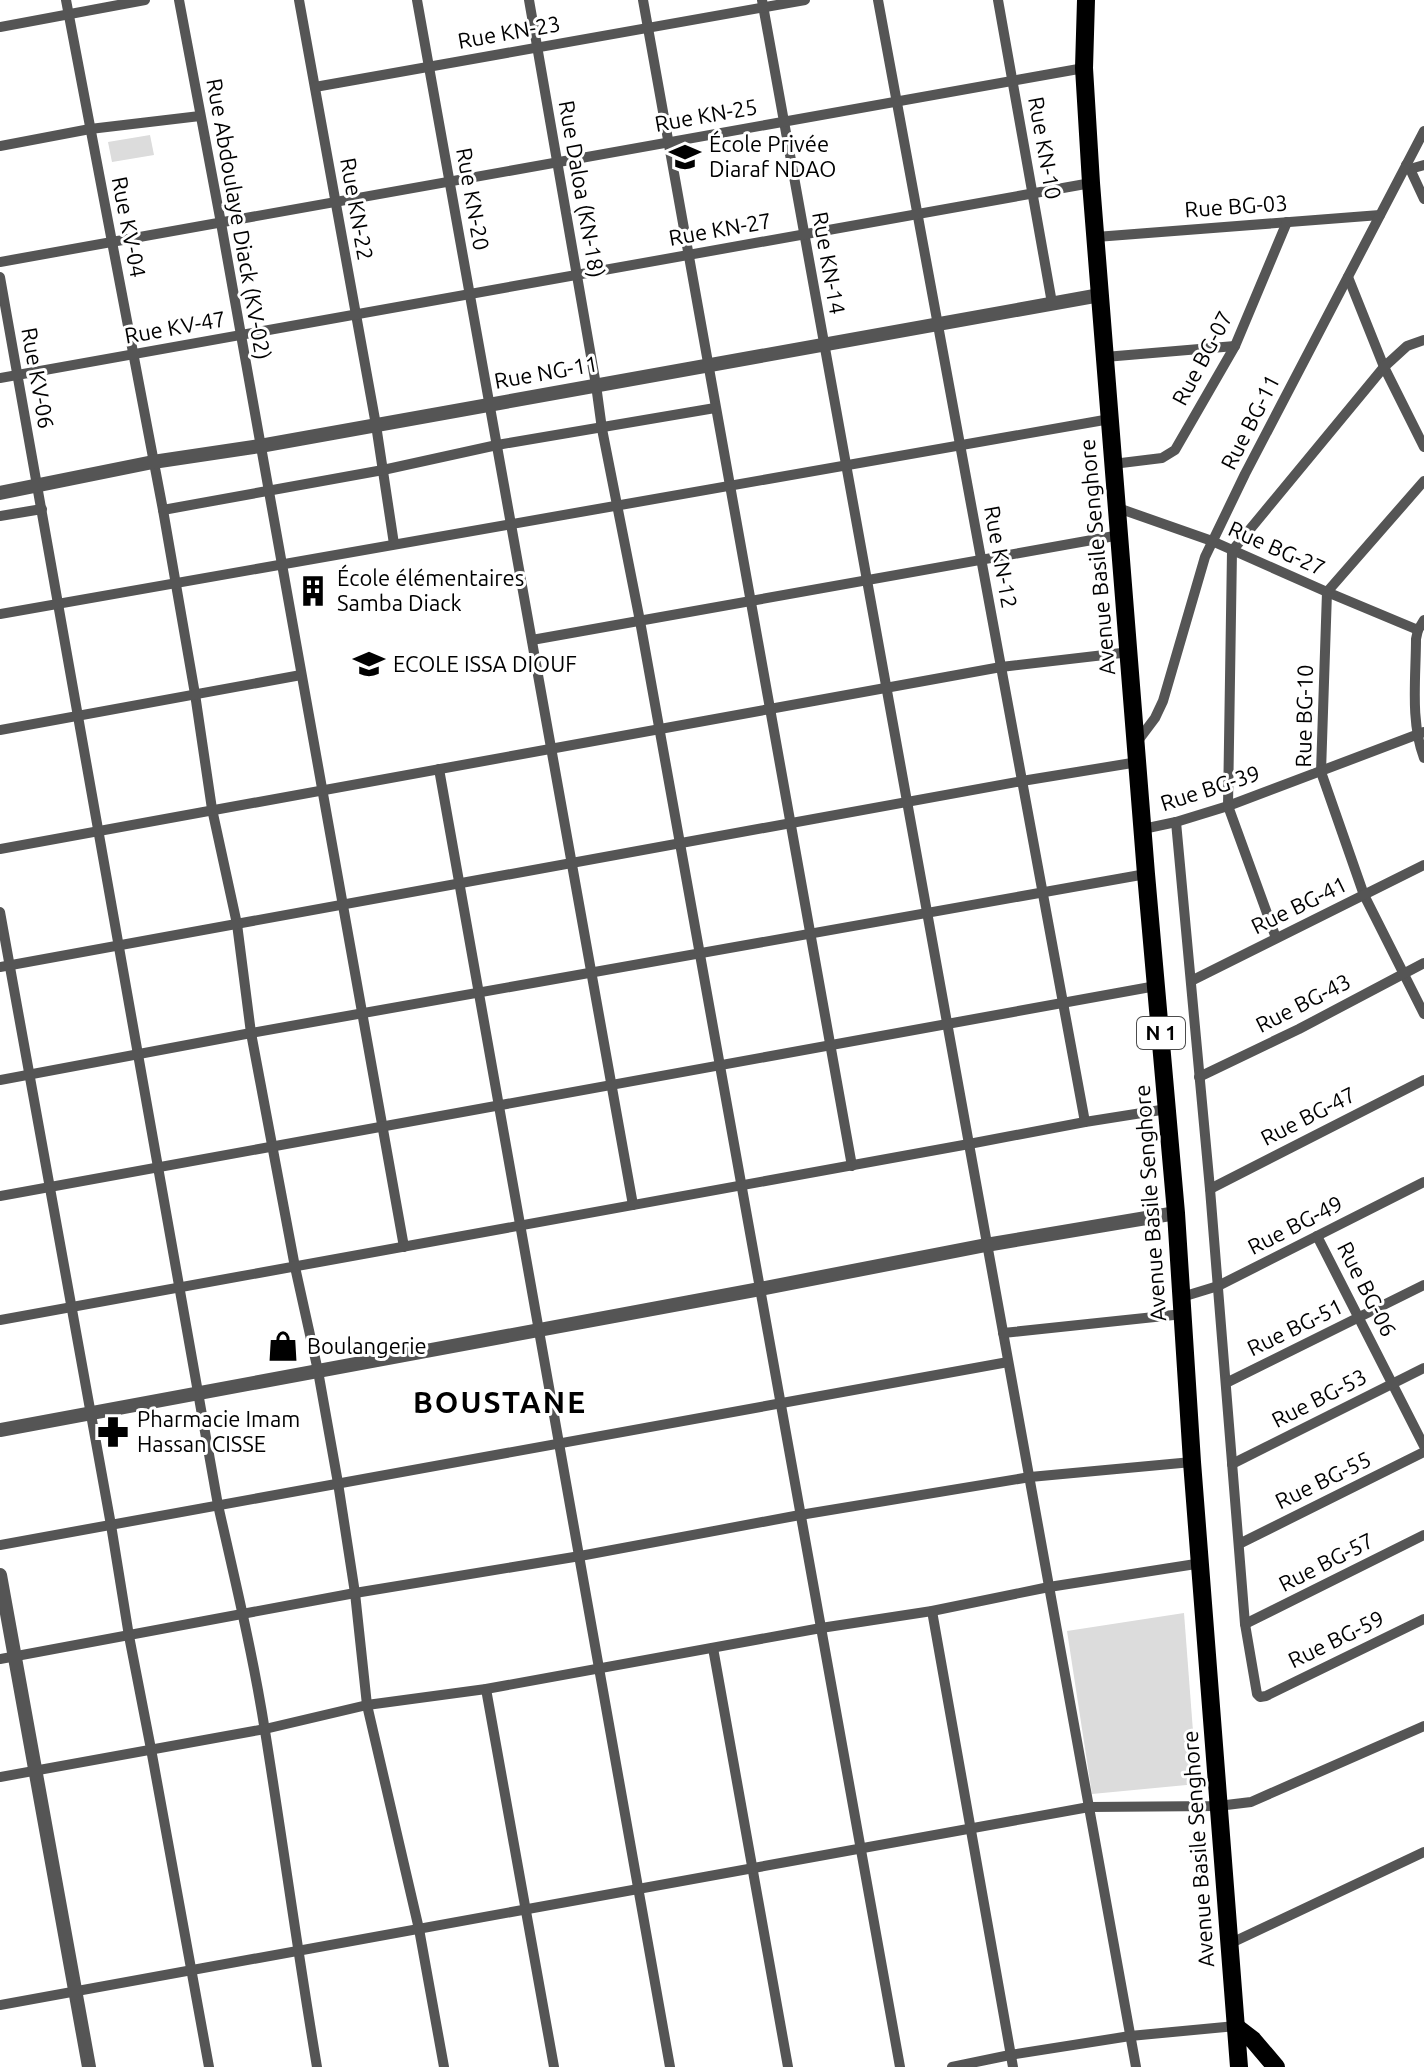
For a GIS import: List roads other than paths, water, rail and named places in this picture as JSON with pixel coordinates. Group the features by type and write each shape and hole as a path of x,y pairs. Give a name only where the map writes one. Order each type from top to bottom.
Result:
{"highway":[{"name":"Avenue Basile Senghore","path":"1086,0 1084,68 1091,183 1176,1213 1239,2067"},
{"path":"1236,2026 1276,2067"}],"street":[{"name":"Rue KV-04","path":"66,0 163,510 212,809 237,924 251,1033 338,1483 355,1593 367,1705 419,1929 444,2067"},
{"path":"0,27 145,0"},
{"name":"Rue Abdoulaye Diack (KV-02)","path":"179,0 404,1247"},
{"name":"Rue KN-22","path":"299,0 376,425 394,544"},
{"name":"Rue KN-20","path":"417,0 633,1205"},
{"name":"Rue Daloa (KN-18)","path":"529,0 602,429 640,621 900,2067"},
{"path":"643,0 852,1166"},
{"name":"Rue KN-23","path":"315,87 648,28 762,4 805,0"},
{"name":"Rue KN-12","path":"878,0 1085,1122"},
{"name":"Rue KN-10","path":"998,0 1052,303"},
{"name":"Rue KN-14","path":"762,4 1136,2067"},
{"name":"Rue KN-25","path":"0,262 1084,68"},
{"path":"0,146 90,129 200,116"},
{"name":"Rue BG-11","path":"1137,742 1163,701 1212,541 1424,131"},
{"path":"1424,165 1408,167 1424,199"},
{"name":"Rue KN-27","path":"356,314 1091,183"},
{"name":"Rue BG-03","path":"1096,237 1380,215"},
{"name":"Rue BG-07","path":"1113,464 1162,458 1175,450 1235,346 1287,222"},
{"name":"Rue KV-06","path":"0,277 218,1505 265,1729 317,2067"},
{"path":"1348,277 1384,367 1424,447"},
{"name":"Rue NG-11","path":"0,493 153,462 260,446 1100,295"},
{"name":"Rue KV-47","path":"0,378 356,314"},
{"path":"1276,938 1228,806 1232,551 1384,367 1407,346 1424,340"},
{"path":"1105,357 1235,346"},
{"path":"163,510 383,470 497,445 715,408"},
{"path":"0,614 1110,419"},
{"path":"1327,592 1424,481"},
{"name":"Rue BG-27","path":"1118,508 1212,541 1327,592 1421,625"},
{"path":"0,516 42,509"},
{"path":"532,640 1120,535"},
{"name":"Rue BG-10","path":"1327,592 1321,772 1364,895 1424,1014"},
{"path":"1421,625 1416,639 1416,683 1424,758"},
{"path":"0,849 1001,667 1130,652"},
{"path":"0,730 301,675"},
{"name":"Rue BG-39","path":"1143,829 1228,806 1421,733"},
{"path":"5,966 1138,762"},
{"path":"439,769 670,2067"},
{"path":"1176,822 1210,1189 1245,1624"},
{"name":"Rue BG-41","path":"1191,981 1424,865"},
{"path":"0,1080 1146,874"},
{"path":"0,912 5,966 50,1187 209,2067"},
{"name":"Rue BG-43","path":"1199,1077 1424,963"},
{"path":"0,1196 1156,986"},
{"name":"Rue BG-47","path":"1210,1189 1424,1080"},
{"path":"0,1320 1167,1109"},
{"name":"Rue BG-49","path":"1003,1333 1182,1306 1424,1182"},
{"path":"0,1430 986,1245 1176,1213"},
{"name":"Rue BG-06","path":"1317,1236 1424,1449"},
{"name":"Rue BG-51","path":"1226,1383 1424,1285"},
{"path":"0,1545 1008,1362"},
{"name":"Rue BG-53","path":"1232,1464 1424,1368"},
{"name":"Rue BG-55","path":"1239,1544 1424,1449"},
{"path":"7,1657 355,1593 1030,1477 1192,1462"},
{"name":"Rue BG-57","path":"1245,1624 1424,1535"},
{"path":"0,1777 265,1729 367,1705 486,1689 932,1611 1049,1587 1202,1563"},
{"path":"0,1575 7,1657 35,1771 89,2067"},
{"path":"932,1611 1013,2067"},
{"name":"Rue BG-59","path":"1245,1624 1260,1697 1424,1619"},
{"path":"713,1648 788,2067"},
{"path":"486,1689 554,2067"},
{"path":"0,2005 1089,1807 1218,1806 1251,1802 1424,1726"},
{"path":"1229,1944 1424,1852"},
{"path":"952,2067 1130,2036 1236,2026"}],"place":[{"name":"École Privée Diaraf NDAO","path":"685,157"},
{"name":"École élémentaires Samba Diack","path":"313,591"},
{"name":"ECOLE ISSA DIOUF","path":"369,664"},
{"name":"Boulangerie","path":"283,1346"},
{"name":"Pharmacie Imam Hassan CISSE","path":"113,1432"}],"district":[{"name":"BOUSTANE","path":"500,1403"}]}
